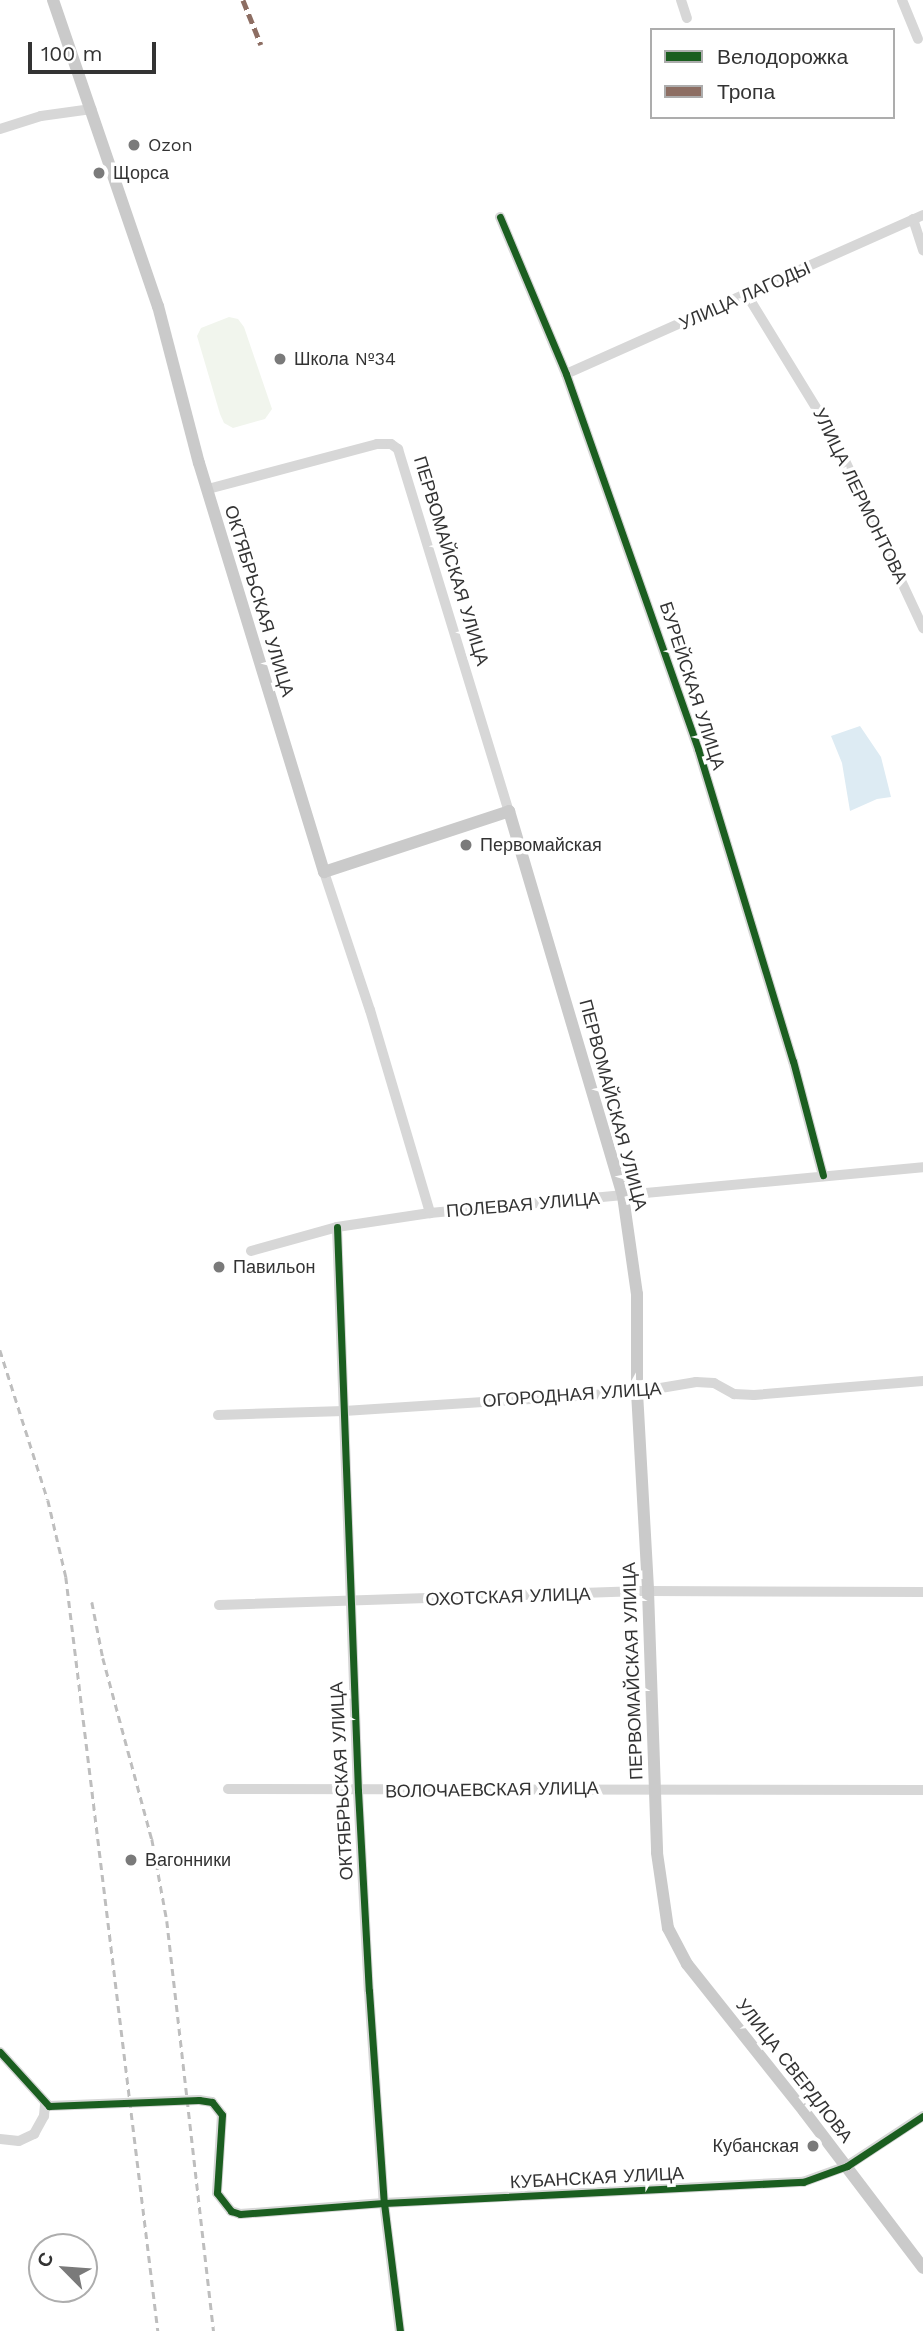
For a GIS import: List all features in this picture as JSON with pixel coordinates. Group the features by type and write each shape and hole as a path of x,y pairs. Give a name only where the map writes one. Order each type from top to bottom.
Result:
{"main road":[{"name":"ОКТЯБРЬСКАЯ УЛИЦА","path":"53,0 158,306 208,489 324,872"},
{"path":"324,872 509,811"},
{"name":"ПЕРВОМАЙСКАЯ УЛИЦА","path":"509,811 623,1196 637,1294 637,1392 648,1591 657,1853 665,1917 671,1938 687,1964"},
{"name":"УЛИЦА СВЕРДЛОВА","path":"687,1964 847,2166 923,2267"}],"street":[{"path":"681,0 687,18"},
{"path":"902,0 918,39"},
{"path":"0,129 41,116 92,108"},
{"name":"БУРЕЙСКАЯ УЛИЦА","path":"500,217 566,374 698,749 793,1061 823,1175"},
{"path":"918,217 923,250"},
{"name":"УЛИЦА ЛАГОДЫ","path":"566,374 918,217"},
{"name":"УЛИЦА ЛЕРМОНТОВА","path":"747,295 834,437 923,628"},
{"name":"ПЕРВОМАЙСКАЯ УЛИЦА","path":"208,489 377,444 391,444 398,449 509,811"},
{"name":"ОКТЯБРЬСКАЯ УЛИЦА","path":"324,872 370,1010 430,1213"},
{"name":"ПОЛЕВАЯ УЛИЦА","path":"251,1251 337,1227 430,1213 923,1167"},
{"name":"ОКТЯБРЬСКАЯ УЛИЦА","path":"337,1227 358,1791 384,2203 400,2331"},
{"name":"ОГОРОДНАЯ УЛИЦА","path":"218,1415 344,1411 637,1392 696,1382 714,1383 734,1394 754,1395 923,1381"},
{"name":"ОХОТСКАЯ УЛИЦА","path":"219,1605 351,1603 648,1591 923,1591"},
{"name":"ВОЛОЧАЕВСКАЯ УЛИЦА","path":"228,1789 358,1791 654,1787 923,1790"},
{"path":"0,2052 45,2105 44,2116 34,2134 19,2141 0,2139"},
{"name":"КУБАНСКАЯ УЛИЦА","path":"45,2105 209,2100 222,2115 217,2193 231,2211 254,2214 384,2203 803,2182 847,2166 923,2116"}],"shaded area":[{"path":"229,317 238,319 244,327 272,409 265,419 233,428 224,423 220,414 197,336 201,328"},
{"path":"860,726 881,757 891,797 877,799 850,811 842,763 831,736"}],"railway":[{"path":"0,1350 48,1500 66,1577 158,2331"},
{"path":"92,1602 103,1658 152,1839 167,1921 214,2331"}],"marked path":[{"path":"243,0 261,45"}],"cycle path":[{"path":"500,217 566,374 698,749 793,1061 823,1175"},
{"path":"337,1227 358,1791 369,1991 384,2203 400,2331"},
{"path":"0,2052 49,2106 199,2100 212,2102 222,2115 217,2193 231,2211 240,2214 384,2203 803,2182 847,2166 923,2116"}],"place":[{"name":"Ozon","path":"134,145"},
{"name":"Щорса","path":"99,173"},
{"name":"Школа №34","path":"280,359"},
{"name":"Первомайская","path":"466,845"},
{"name":"Павильон","path":"219,1267"},
{"name":"Вагонники","path":"131,1860"},
{"name":"Кубанская","path":"813,2146"}]}
